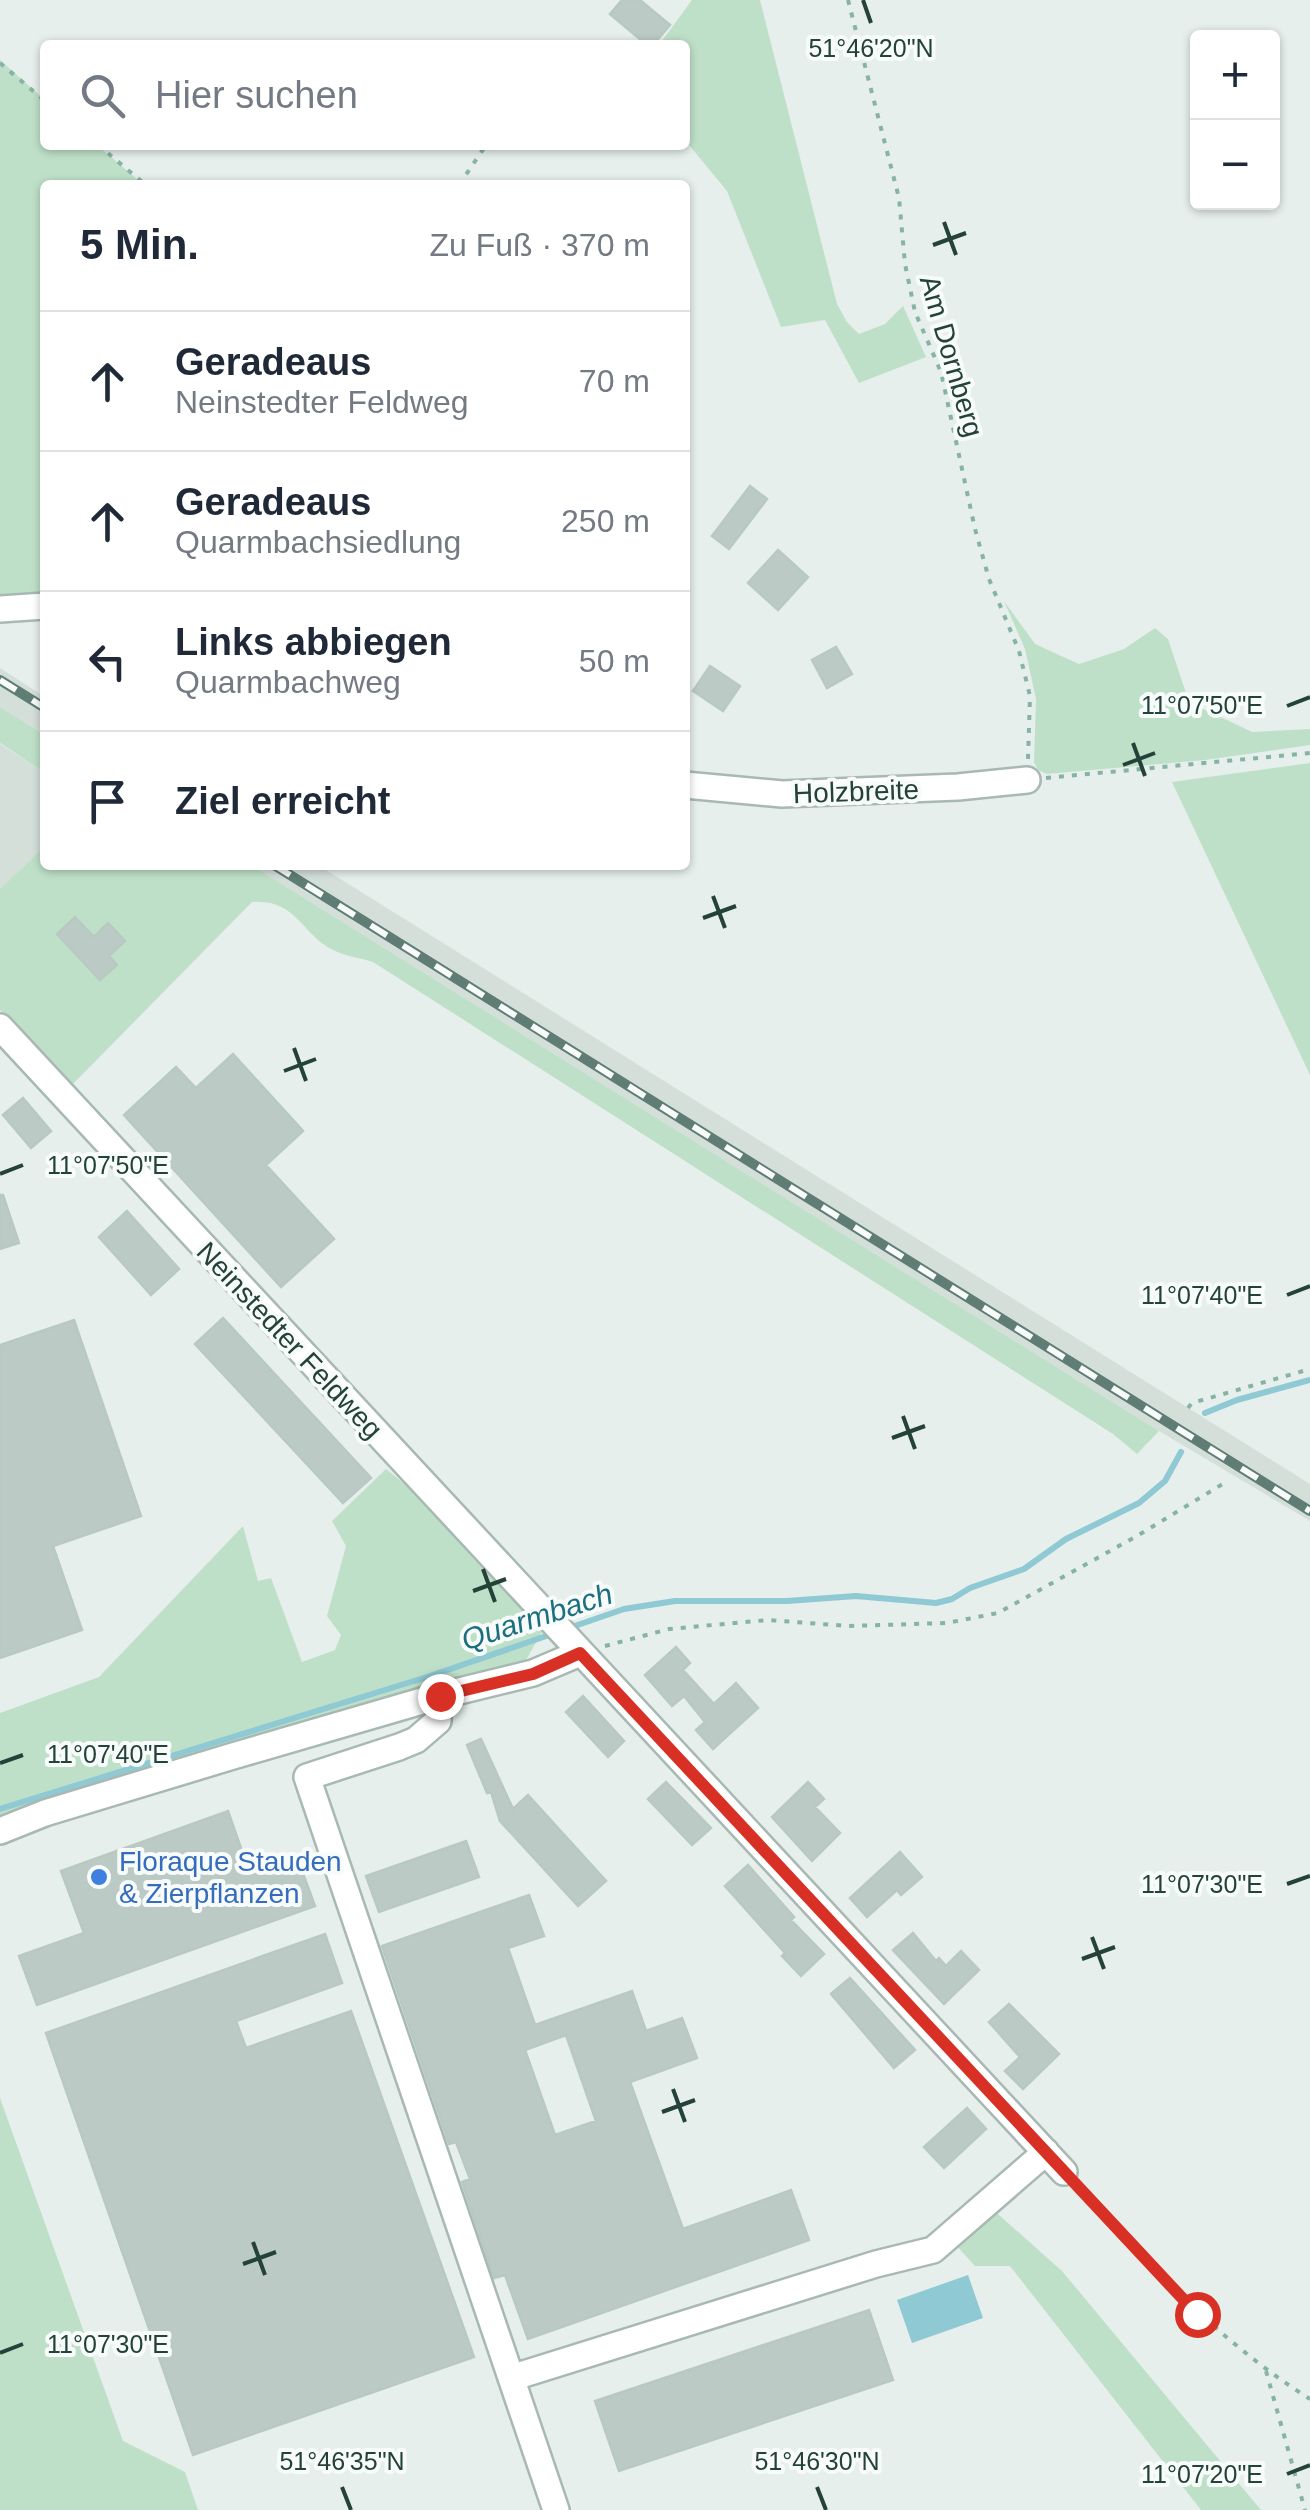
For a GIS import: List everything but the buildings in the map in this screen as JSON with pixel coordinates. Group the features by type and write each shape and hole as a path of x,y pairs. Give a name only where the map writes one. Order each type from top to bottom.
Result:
{"street":[{"path":"0,609 40,606"},
{"name":"Holzbreite","path":"690,785 782,794 958,787 1027,780"},
{"name":"Neinstedter Feldweg","path":"0,1027 1064,2172"},
{"path":"0,1831 83,1802 440,1696 533,1674 568,1639"},
{"path":"440,1696 438,1722 416,1740 307,1777 556,2510"},
{"path":"511,2378 876,2264 933,2250 1046,2152"}],"path":[{"name":"Am Dornberg","path":"848,0 899,198 905,264 915,312 940,372 989,579 1019,652 1030,696 1027,780"},
{"path":"0,63 40,96"},
{"path":"104,150 140,180"},
{"path":"462,180 483,150"},
{"path":"1027,780 1310,753"},
{"path":"1188,1408 1192,1403 1310,1369"},
{"path":"568,1639 768,1620 848,1626 947,1624 998,1613 1226,1482"},
{"path":"1064,2172 1197,2314 1266,2371 1310,2399"},
{"path":"1266,2371 1305,2510"}],"shaded area":[{"path":"0,668 40,694 40,732 0,707"},
{"path":"0,744 40,770 40,851 0,889"},
{"path":"259,870 326,870 1310,1484 1310,1521 1159,1431"}],"green space":[{"path":"692,0 760,0 837,304 859,334 885,324 903,306 926,357 859,383 825,320 781,327 727,191 690,146 690,40 663,40"},
{"path":"0,60 40,96 40,150 103,150 138,180 40,180 40,600 0,601"},
{"path":"1004,601 1035,644 1079,664 1124,649 1155,628 1168,639 1189,702 1252,732 1310,729 1310,745 1205,760 1047,774 1038,770 1034,762 1036,699 1025,649"},
{"path":"0,707 40,732 40,770 0,743"},
{"path":"1310,763 1310,1075 1172,782"},
{"path":"40,851 40,870 259,870 1159,1431 1137,1454 1113,1434 373,962 322,943 289,911 267,902 252,902 73,1084 0,1010 0,889"},
{"path":"386,1469 411,1489 546,1625 526,1660 0,1821 0,1713 99,1677 243,1526 258,1581 271,1578 302,1662 335,1650 341,1635 327,1616 346,1546 332,1521"},
{"path":"0,2098 123,2441 185,2472 198,2510 0,2510"},
{"path":"981,2199 1062,2271 1261,2510 1201,2510 1010,2266 975,2266 945,2233"}],"water":[{"path":"968,2275 983,2318 912,2343 897,2300"}],"waterway":[{"name":"Quarmbach","path":"1205,1413 1310,1380"},
{"name":"Quarmbach","path":"566,1629 624,1609 675,1601 787,1601 856,1596 936,1603 952,1599 970,1588 1024,1569 1066,1539 1139,1503 1165,1481 1181,1452"},
{"name":"Quarmbach","path":"0,1809 427,1677 555,1633"}],"railway":[{"path":"0,680 40,705"},
{"path":"282,870 1310,1511"}],"place":[{"name":"Floraque Stauden & Zierpflanzen","path":"99,1877"}],"route":[{"path":"440,1696 533,1674 580,1653 1197,2314"}]}
